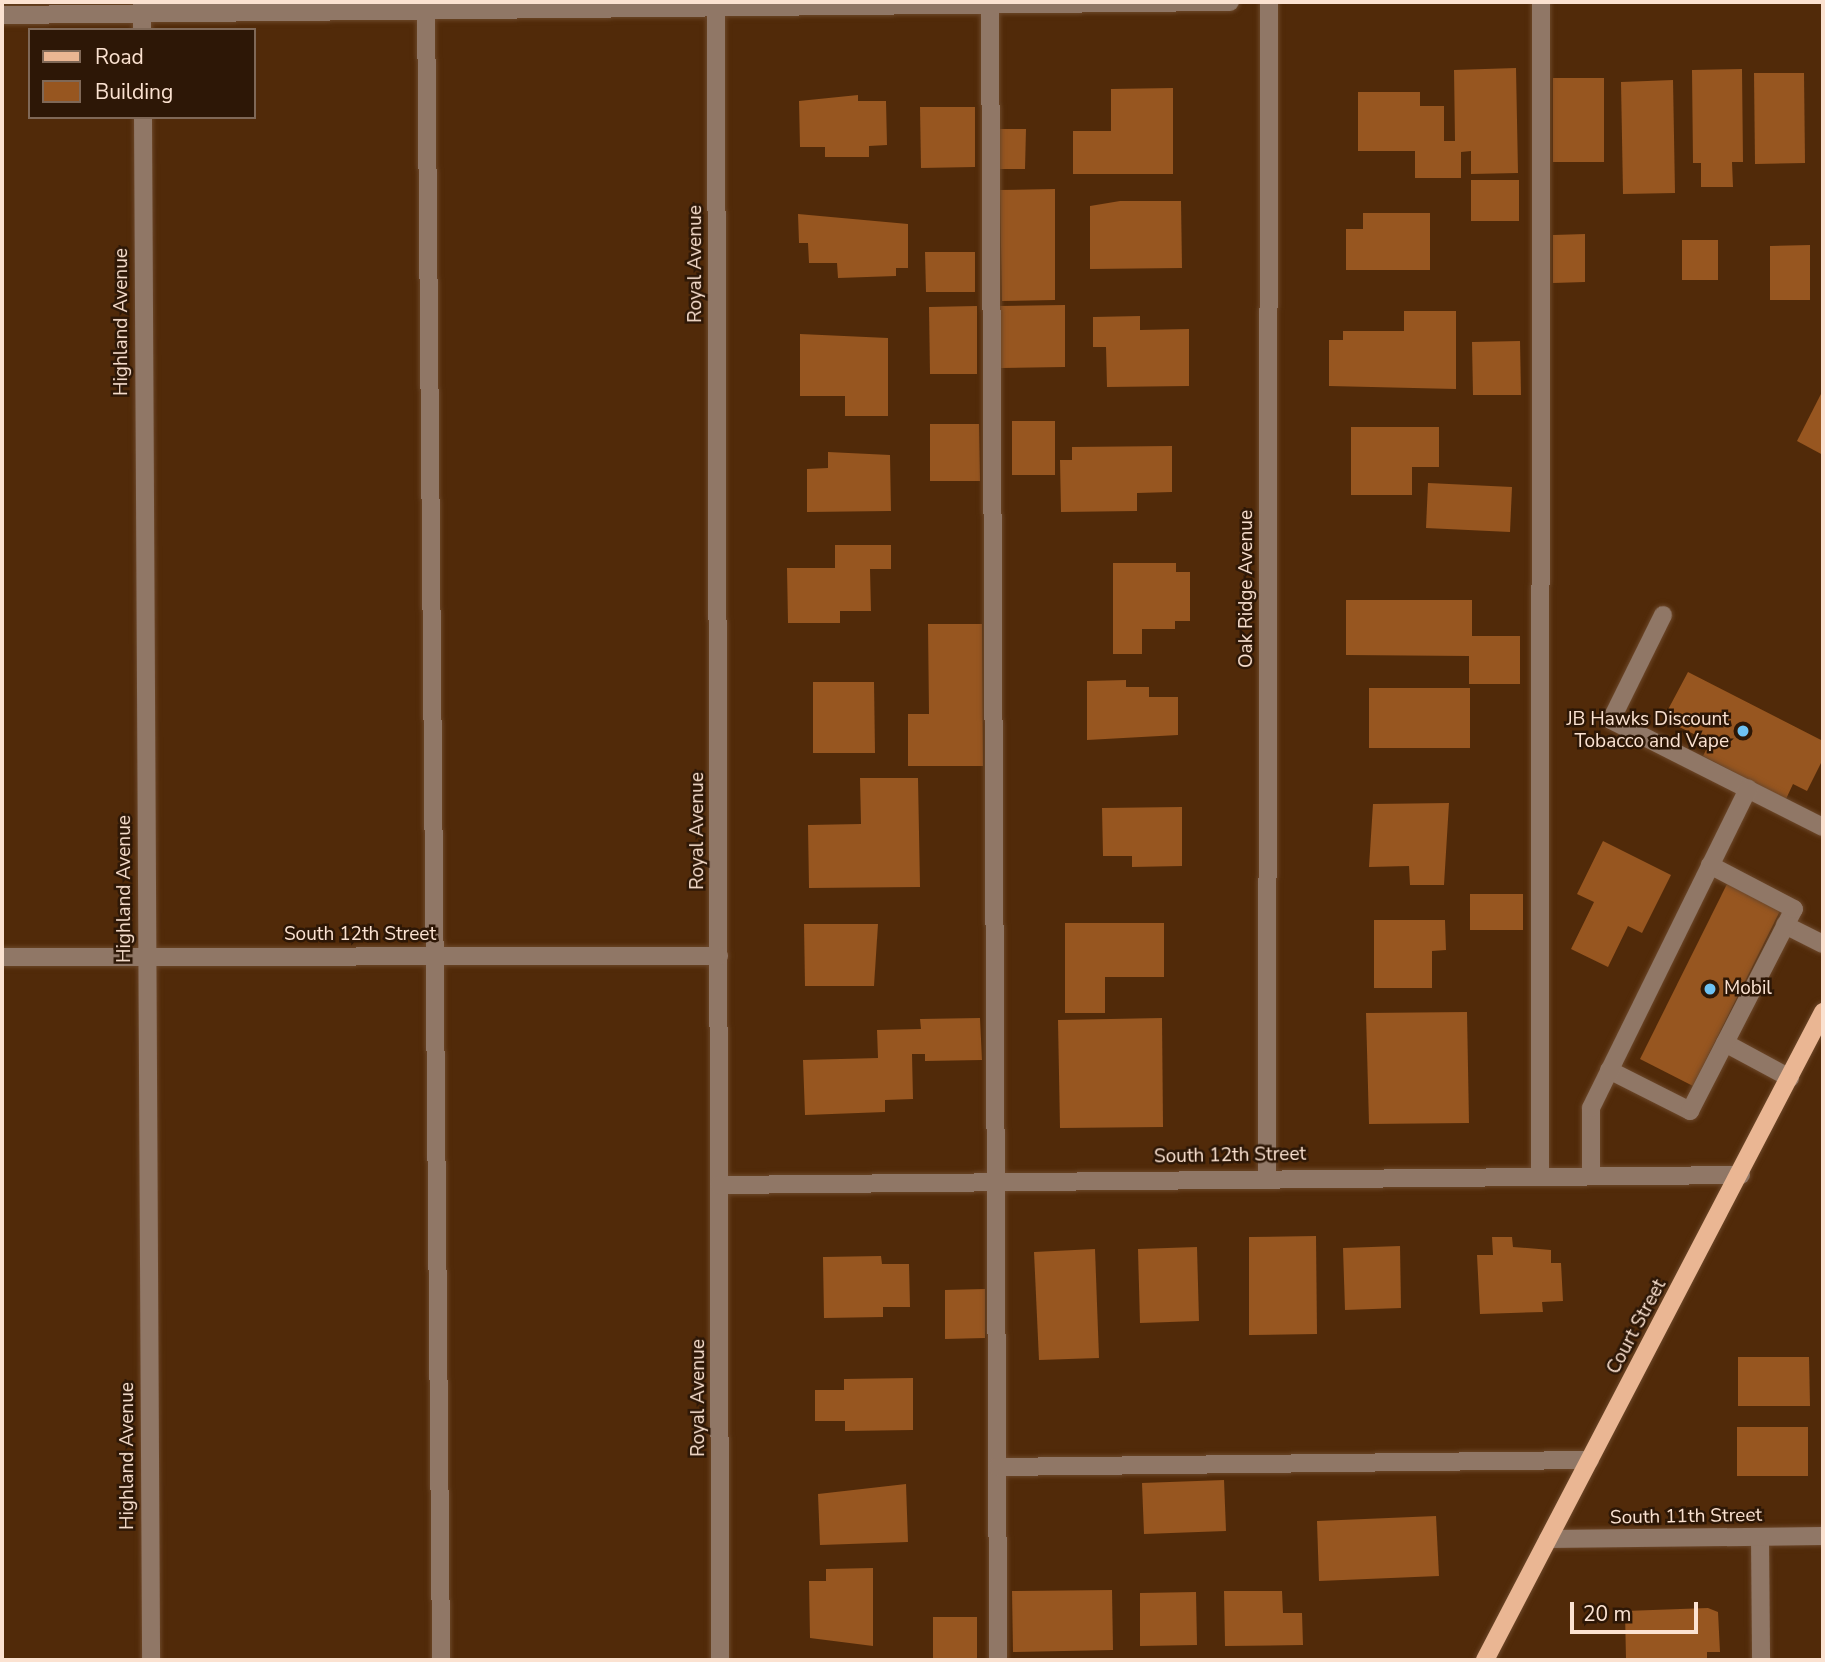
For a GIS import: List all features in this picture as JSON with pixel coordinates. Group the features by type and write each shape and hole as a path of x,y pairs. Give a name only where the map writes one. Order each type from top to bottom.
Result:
{"main road":[{"name":"Court Street","path":"1485,1660 1741,1175 1823,1012"}],"street":[{"path":"2,15 142,15 426,6 1230,2"},
{"name":"Oak Ridge Avenue","path":"1267,1176 1269,2"},
{"path":"1540,1176 1541,2"},
{"name":"Royal Avenue","path":"716,4 720,1660"},
{"path":"990,5 998,1660"},
{"path":"426,6 432,956 441,1660"},
{"name":"Highland Avenue","path":"143,119 150,1660"},
{"path":"1663,615 1611,720 1823,827"},
{"path":"1591,1176 1591,1108 1748,789"},
{"path":"1609,1070 1690,1111 1794,909 1710,865"},
{"path":"1785,925 1823,944"},
{"name":"South 12th Street","path":"2,957 719,956"},
{"path":"1726,1043 1790,1078"},
{"name":"South 12th Street","path":"719,1185 1267,1176 1741,1175"},
{"path":"998,1467 1590,1460"},
{"name":"South 11th Street","path":"1548,1539 1823,1536"},
{"path":"1760,1537 1761,1660"}],"building":[{"path":"1516,68 1518,173 1471,174 1471,151 1461,152 1461,178 1415,178 1415,151 1358,151 1358,92 1420,92 1420,106 1444,106 1444,141 1455,141 1454,70"},
{"path":"1742,69 1743,162 1732,162 1733,187 1701,187 1701,163 1693,163 1692,70"},
{"path":"1754,73 1804,73 1805,163 1755,164"},
{"path":"1553,78 1604,78 1604,162 1553,162"},
{"path":"1673,80 1675,193 1623,194 1621,82"},
{"path":"1173,88 1173,174 1073,174 1073,131 1111,131 1111,89"},
{"path":"858,95 858,101 886,101 887,145 869,146 869,157 825,157 825,147 800,147 799,101"},
{"path":"920,107 975,107 975,167 921,168"},
{"path":"1000,129 1026,129 1025,169 999,169"},
{"path":"1471,180 1519,180 1519,221 1471,221"},
{"path":"1055,189 1055,300 1002,301 1000,190"},
{"path":"1120,201 1181,201 1182,268 1090,269 1090,206"},
{"path":"1363,213 1430,213 1430,270 1346,270 1346,229 1363,229"},
{"path":"798,214 908,224 908,268 896,268 896,276 838,278 837,263 809,263 808,243 799,243"},
{"path":"1585,234 1585,282 1553,283 1553,235"},
{"path":"1682,240 1718,240 1718,280 1682,280"},
{"path":"1810,245 1810,300 1770,300 1770,246"},
{"path":"925,252 975,252 975,292 926,292"},
{"path":"1065,305 1065,367 1001,368 1000,306"},
{"path":"977,306 977,374 930,374 929,307"},
{"path":"1404,311 1456,311 1456,389 1329,386 1329,340 1343,340 1343,331 1404,331"},
{"path":"1140,316 1140,330 1189,329 1189,386 1107,387 1106,347 1093,347 1093,317"},
{"path":"800,334 888,338 888,416 845,416 845,396 800,396"},
{"path":"1520,341 1521,395 1473,395 1472,342"},
{"path":"1823,390 1823,455 1797,441"},
{"path":"1012,421 1055,421 1055,475 1012,475"},
{"path":"930,424 979,424 980,481 930,481"},
{"path":"1351,427 1439,427 1439,467 1412,467 1412,495 1351,495"},
{"path":"1172,446 1172,492 1137,493 1137,511 1061,512 1060,460 1072,460 1072,447"},
{"path":"828,452 890,455 891,511 807,512 807,469 828,468"},
{"path":"1428,483 1512,487 1510,532 1426,528"},
{"path":"835,545 891,545 891,569 870,569 871,611 840,611 840,623 788,623 787,568 835,568"},
{"path":"1113,563 1176,563 1176,572 1190,572 1190,621 1175,621 1175,629 1142,629 1142,654 1113,654"},
{"path":"1346,600 1472,600 1472,636 1520,636 1520,684 1469,684 1469,656 1346,655"},
{"path":"928,624 982,624 983,766 908,766 908,714 929,714"},
{"path":"1688,672 1823,741 1823,759 1807,791 1793,784 1786,799 1703,756 1710,742 1663,719"},
{"path":"1126,680 1126,687 1149,687 1149,697 1178,697 1178,735 1087,740 1087,681"},
{"path":"813,682 874,682 875,753 813,753"},
{"path":"1369,688 1470,688 1470,748 1369,748"},
{"path":"860,778 918,778 920,887 809,888 808,825 861,824"},
{"path":"1449,803 1444,885 1410,885 1409,866 1369,867 1373,804"},
{"path":"1182,807 1182,866 1132,867 1132,856 1103,856 1102,808"},
{"path":"1603,841 1671,875 1642,933 1628,926 1608,967 1571,949 1594,902 1577,894"},
{"path":"1727,884 1780,911 1693,1086 1640,1059"},
{"path":"1470,894 1523,894 1523,930 1470,930"},
{"path":"1374,920 1445,920 1446,950 1432,951 1432,988 1374,988"},
{"path":"1065,923 1164,923 1164,977 1105,977 1105,1013 1065,1013"},
{"path":"804,924 878,924 874,986 805,986"},
{"path":"1467,1012 1469,1123 1369,1124 1366,1013"},
{"path":"980,1018 982,1060 925,1061 925,1054 912,1054 913,1099 885,1100 885,1112 805,1115 803,1060 878,1058 877,1030 921,1029 920,1019"},
{"path":"1162,1018 1163,1127 1060,1128 1058,1020"},
{"path":"1316,1236 1317,1334 1249,1335 1249,1237"},
{"path":"1492,1237 1512,1237 1513,1247 1551,1250 1551,1263 1561,1263 1563,1301 1542,1302 1543,1312 1480,1314 1477,1255 1493,1255"},
{"path":"1400,1246 1401,1308 1345,1310 1343,1248"},
{"path":"1197,1247 1199,1321 1140,1323 1138,1249"},
{"path":"1095,1249 1099,1358 1039,1360 1034,1252"},
{"path":"881,1256 882,1264 909,1264 910,1307 883,1307 883,1317 824,1318 823,1257"},
{"path":"985,1289 985,1338 945,1339 945,1290"},
{"path":"1738,1357 1809,1357 1810,1406 1738,1406"},
{"path":"913,1378 913,1430 845,1431 845,1421 815,1421 815,1390 844,1390 844,1379"},
{"path":"1737,1427 1808,1427 1808,1476 1737,1476"},
{"path":"1224,1480 1226,1531 1144,1534 1142,1483"},
{"path":"906,1484 908,1542 820,1545 818,1494"},
{"path":"1436,1516 1439,1576 1319,1581 1317,1521"},
{"path":"873,1568 873,1646 810,1638 809,1581 826,1581 826,1569"},
{"path":"1112,1590 1113,1650 1013,1652 1012,1591"},
{"path":"1224,1591 1282,1591 1283,1613 1302,1613 1303,1645 1225,1646"},
{"path":"1196,1592 1197,1645 1140,1646 1140,1593"},
{"path":"1708,1608 1718,1612 1720,1652 1707,1652 1707,1660 1626,1660 1625,1611"},
{"path":"933,1617 977,1617 977,1660 933,1660"}],"place":[{"name":"JB Hawks Discount Tobacco and Vape","path":"1743,731"},
{"name":"Mobil","path":"1710,989"}]}
